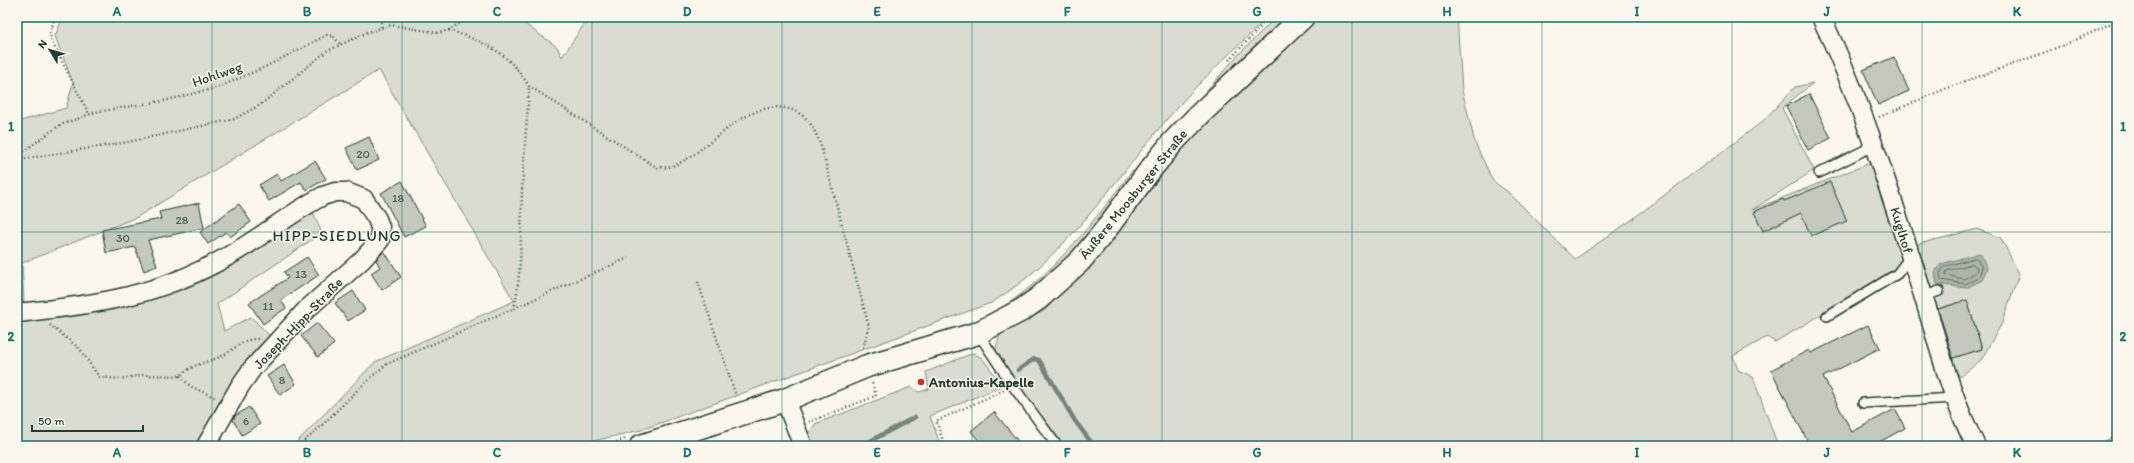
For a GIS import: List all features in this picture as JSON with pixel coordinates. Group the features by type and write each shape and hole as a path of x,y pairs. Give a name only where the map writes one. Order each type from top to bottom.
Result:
{"street":[{"name":"Äußere Moosburger Straße","path":"641,446 785,400 867,366 973,335 1022,310 1039,298 1080,261 1173,142 1199,115 1302,17"},
{"name":"Kuglhof","path":"1821,17 1866,123 1910,257 1931,294 1955,398 1976,446"},
{"name":"Joseph-Hipp-Straße","path":"17,313 113,301 174,283 229,256 309,203 329,194 346,192 364,199 378,219 380,227 380,240 362,260 306,310 273,345 240,386 206,446"},
{"path":"785,400 803,446"}],"lane":[{"path":"1819,173 1865,150 1872,141"},
{"path":"1827,316 1897,274 1910,257"},
{"path":"973,335 1058,446"},
{"path":"1863,403 1955,398"}],"path":[{"path":"17,156 60,125 89,114 51,40 50,33 55,17"},
{"path":"66,17 77,20 95,17"},
{"path":"381,27 382,17"},
{"path":"17,160 128,142 241,116 269,99 317,57 340,44 381,27 391,25 416,28 432,33 449,30 470,17"},
{"path":"1227,61 1270,17"},
{"path":"1866,123 1950,87 2072,42 2117,20"},
{"path":"449,30 492,46 515,65 529,86 656,166 665,168 691,155 741,119 760,110 776,107 789,109 800,114 813,126 820,146 869,327 862,352 870,350"},
{"name":"Hohlweg","path":"89,114 168,100 219,87 265,67 327,35 333,36 340,44"},
{"path":"514,309 517,294 523,218 522,191 529,86"},
{"path":"298,446 315,432 365,382 387,364 628,258"},
{"path":"698,282 736,396"},
{"path":"50,310 50,327 80,349 99,377 121,379 142,375 180,376 199,391 229,404"},
{"path":"180,376 192,366 223,356 246,340 257,338 268,341 273,345"},
{"path":"945,446 936,421 1013,386"},
{"path":"796,427 876,396"}],"shaded area":[{"path":"49,17 511,17 525,24 557,47 562,57 583,26 599,17 1268,17 1216,66 1180,105 1065,242 1042,265 991,303 641,430 593,441 550,446 293,446 375,362 514,301 379,70 137,217 22,263 24,303 17,303 17,122 66,108 73,83 55,36 61,22"},
{"path":"1276,17 1289,17 1154,150 1238,55"},
{"path":"1315,17 1457,17 1462,90 1475,143 1493,181 1509,193 1575,259 1630,221 1762,122 1795,87 1813,83 1782,108 1814,170 1752,210 1870,163 1904,260 1894,272 1775,342 1767,337 1733,356 1738,370 1753,377 1778,446 1065,446 1000,362 996,348 1000,334 1045,310 1098,257 1165,164 1260,68"},
{"path":"1132,171 1136,173 1078,250 1048,282 979,324 974,323 998,310 1021,294 1062,257 1098,215"},
{"path":"313,212 323,236 313,239 217,304 224,331 251,317 271,337 197,446 17,446 17,317 93,309 131,303 168,294 188,287 207,279 244,259"},
{"path":"1977,229 2001,238 2019,274 2002,323 1981,360 1960,377 1949,359 1982,349 1967,300 1934,310 1915,245"},
{"path":"973,353 982,358 1003,386 930,416 939,441 937,446 813,446 809,434 815,424 911,387 919,392 929,389 926,372"},
{"path":"2117,436 2117,444 2114,446 2092,446"}],"water":[{"path":"1980,253 1987,268 1982,280 1966,288 1937,284 1935,272 1941,264"}],"building":[{"path":"1894,57 1909,91 1878,105 1863,70"},
{"path":"1809,94 1831,138 1808,150 1786,106"},
{"path":"369,137 379,160 357,170 346,148"},
{"path":"315,161 326,179 306,190 301,182 269,201 259,185 277,174 281,181"},
{"path":"402,181 426,226 404,237 381,193"},
{"path":"1830,182 1847,221 1811,236 1801,213 1763,231 1754,212 1783,199 1784,201"},
{"path":"199,203 204,228 148,240 157,266 144,271 135,247 106,253 102,230 161,219 159,212"},
{"path":"239,204 251,222 230,237 226,232 208,244 200,232"},
{"path":"384,251 401,277 382,290 371,273 380,267 376,260"},
{"path":"307,257 319,275 281,300 286,308 263,324 249,303 288,278 284,272"},
{"path":"353,291 365,310 348,321 335,303"},
{"path":"1967,300 1982,349 1953,358 1938,309"},
{"path":"317,323 334,344 318,357 301,336"},
{"path":"1868,325 1880,348 1823,377 1852,432 1895,409 1905,428 1872,446 1810,446 1771,370 1809,350 1811,353"},
{"path":"284,365 296,384 280,395 267,376"},
{"path":"249,407 260,424 242,435 233,420 235,416"},
{"path":"994,412 1022,446 983,446 971,431"}],"waterway":[{"path":"1018,370 1034,359 1039,360 1075,421 1094,446"},
{"path":"861,446 915,417"}],"place":[{"name":"Antonius-Kapelle","path":"921,382"}],"district":[{"name":"HIPP-SIEDLUNG","path":"337,235"}]}
